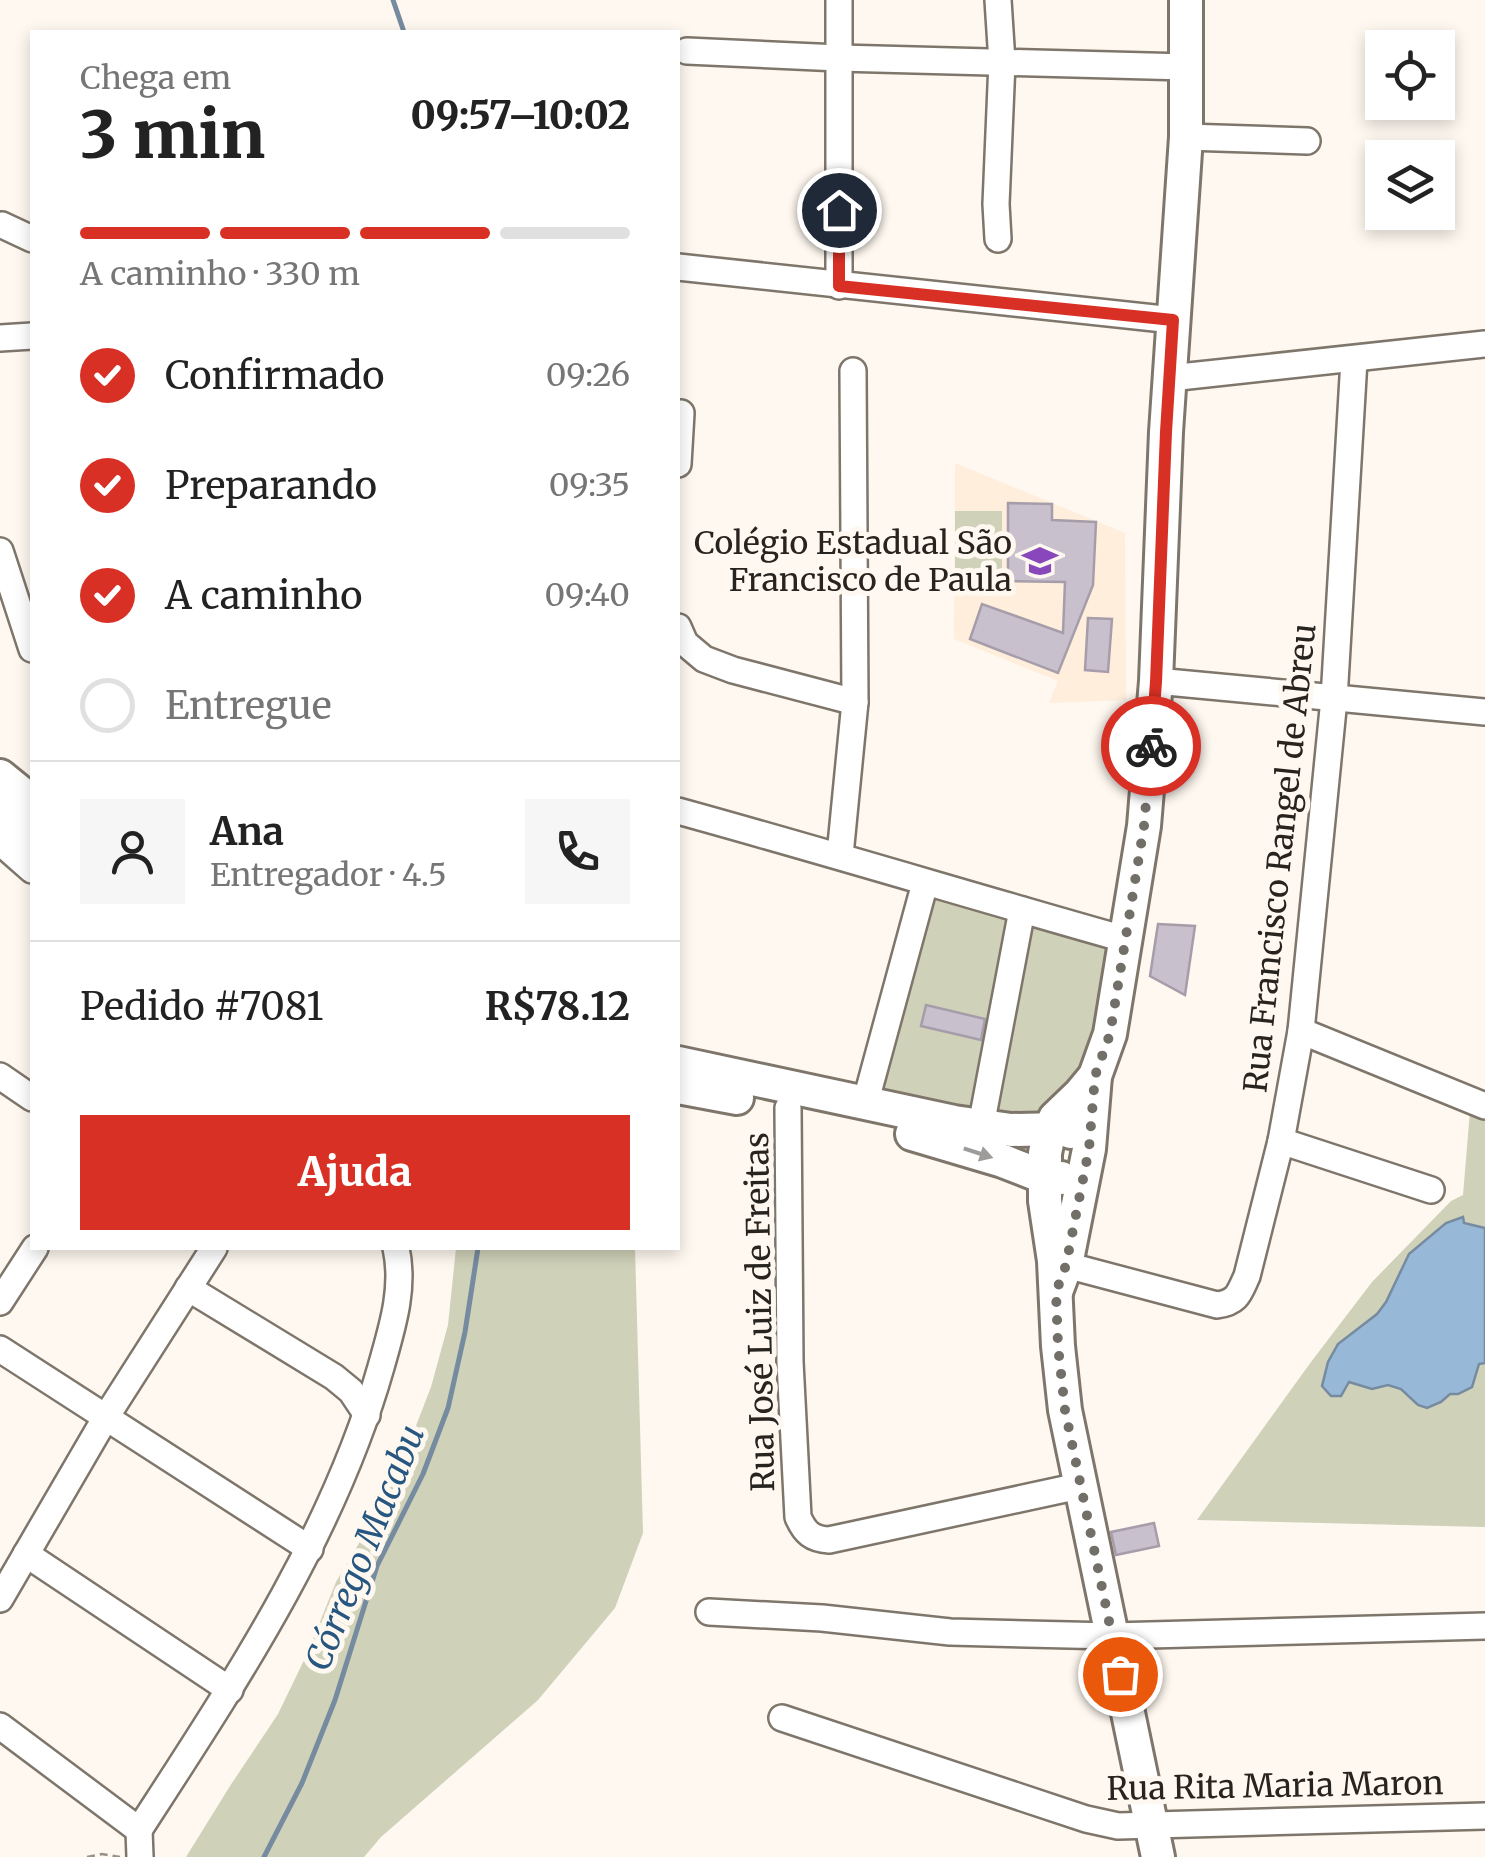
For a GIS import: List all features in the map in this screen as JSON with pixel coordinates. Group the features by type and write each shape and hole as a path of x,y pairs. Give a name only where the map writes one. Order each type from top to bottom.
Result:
{"main road":[{"path":"1154,1841 1079,1486 1058,1346 1061,1278 1088,1158 1095,1076 1110,1034 1144,826 1156,682 1166,432 1186,136 1186,0"},
{"path":"0,776 30,800"},
{"path":"0,810 30,854"},
{"path":"680,1063 982,1126 1064,1129 1073,1133 1088,1158"},
{"path":"1061,1278 1054,1261 1044,1178 1045,1153 1056,1118 1095,1076"},
{"path":"680,1087 959,1146 1044,1178 1068,1178 1088,1158"}],"street":[{"path":"839,286 840,0"},
{"path":"998,0 1002,62 998,239"},
{"path":"687,51 1187,67"},
{"path":"1186,136 1307,141"},
{"path":"1,231 30,238"},
{"path":"680,267 1173,320"},
{"path":"0,338 30,336"},
{"path":"1170,378 1485,344"},
{"name":"Rua Francisco Rangel de Abreu","path":"1061,1278 1217,1304 1230,1303 1237,1297 1247,1276 1281,1142 1301,1031 1334,698 1354,360"},
{"path":"840,855 855,702 854,372"},
{"path":"0,552 30,642"},
{"path":"680,631 685,642 704,659 855,702"},
{"path":"1156,682 1485,712"},
{"path":"680,812 1124,939"},
{"path":"0,842 30,854"},
{"path":"866,1104 925,882"},
{"path":"982,1126 1022,910"},
{"path":"1301,1031 1485,1106"},
{"path":"0,1076 30,1097"},
{"name":"Rua José Luiz de Freitas","path":"788,1108 790,1362 798,1517 804,1530 817,1539 829,1540 1079,1486"},
{"path":"1281,1142 1432,1190"},
{"path":"0,1302 34,1250"},
{"path":"0,1599 106,1417 213,1250"},
{"path":"140,1857 140,1830 230,1690 310,1550 368,1415 396,1313 400,1264 396,1250"},
{"path":"188,1288 334,1378 351,1391 368,1415"},
{"path":"0,1349 310,1550"},
{"path":"26,1554 230,1690"},
{"path":"709,1612 822,1618 950,1632 1112,1636 1485,1626"},
{"name":"Rua Rita Maria Maron","path":"782,1718 1154,1841 1485,1816"},
{"path":"0,1726 140,1830"}],"path":[{"path":"88,1857 123,1857"}],"shaded area":[{"name":"Colégio Estadual São Francisco de Paula","path":"955,463 1125,533 1126,700 1049,703 1058,681 954,639"}],"green space":[{"path":"955,511 1002,511 1002,589 955,589"},
{"path":"929,892 1107,945 1094,1031 1079,1078 1047,1113 1027,1121 876,1089"},
{"path":"1470,1111 1485,1113 1485,1527 1197,1520 1372,1282 1451,1201 1463,1195"},
{"path":"456,1250 635,1250 643,1533 615,1608 538,1700 381,1837 364,1857 186,1857 278,1714 336,1582 374,1518 407,1449 431,1387 448,1325"}],"water":[{"path":"1463,1217 1464,1223 1485,1228 1485,1363 1479,1364 1472,1387 1427,1408 1401,1389 1388,1385 1372,1389 1349,1382 1341,1396 1331,1396 1322,1386 1338,1344 1377,1314 1409,1254 1446,1223"}],"building":[{"path":"1008,503 1052,504 1052,520 1096,522 1093,585 1058,673 970,639 982,604 1063,633 1065,582 1008,581"},
{"path":"1088,618 1112,619 1108,672 1085,670"},
{"path":"1158,924 1195,926 1185,995 1150,976"},
{"path":"926,1005 985,1019 981,1040 921,1026"},
{"path":"1154,1523 1159,1546 1116,1555 1111,1532"}],"waterway":[{"name":"Córrego Macabu","path":"393,0 403,30"},
{"name":"Córrego Macabu","path":"264,1857 302,1783 335,1700 377,1566 423,1474 448,1408 478,1250"}],"way so far":[{"path":"1120,1674 1065,1410 1056,1292 1066,1265 1089,1149 1095,1076 1110,1034 1144,826 1151,746"}],"place":[{"name":"Colégio Estadual São Francisco de Paula","path":"1040,561"}],"route":[{"path":"839,210 839,286 1173,320 1151,746"}]}
